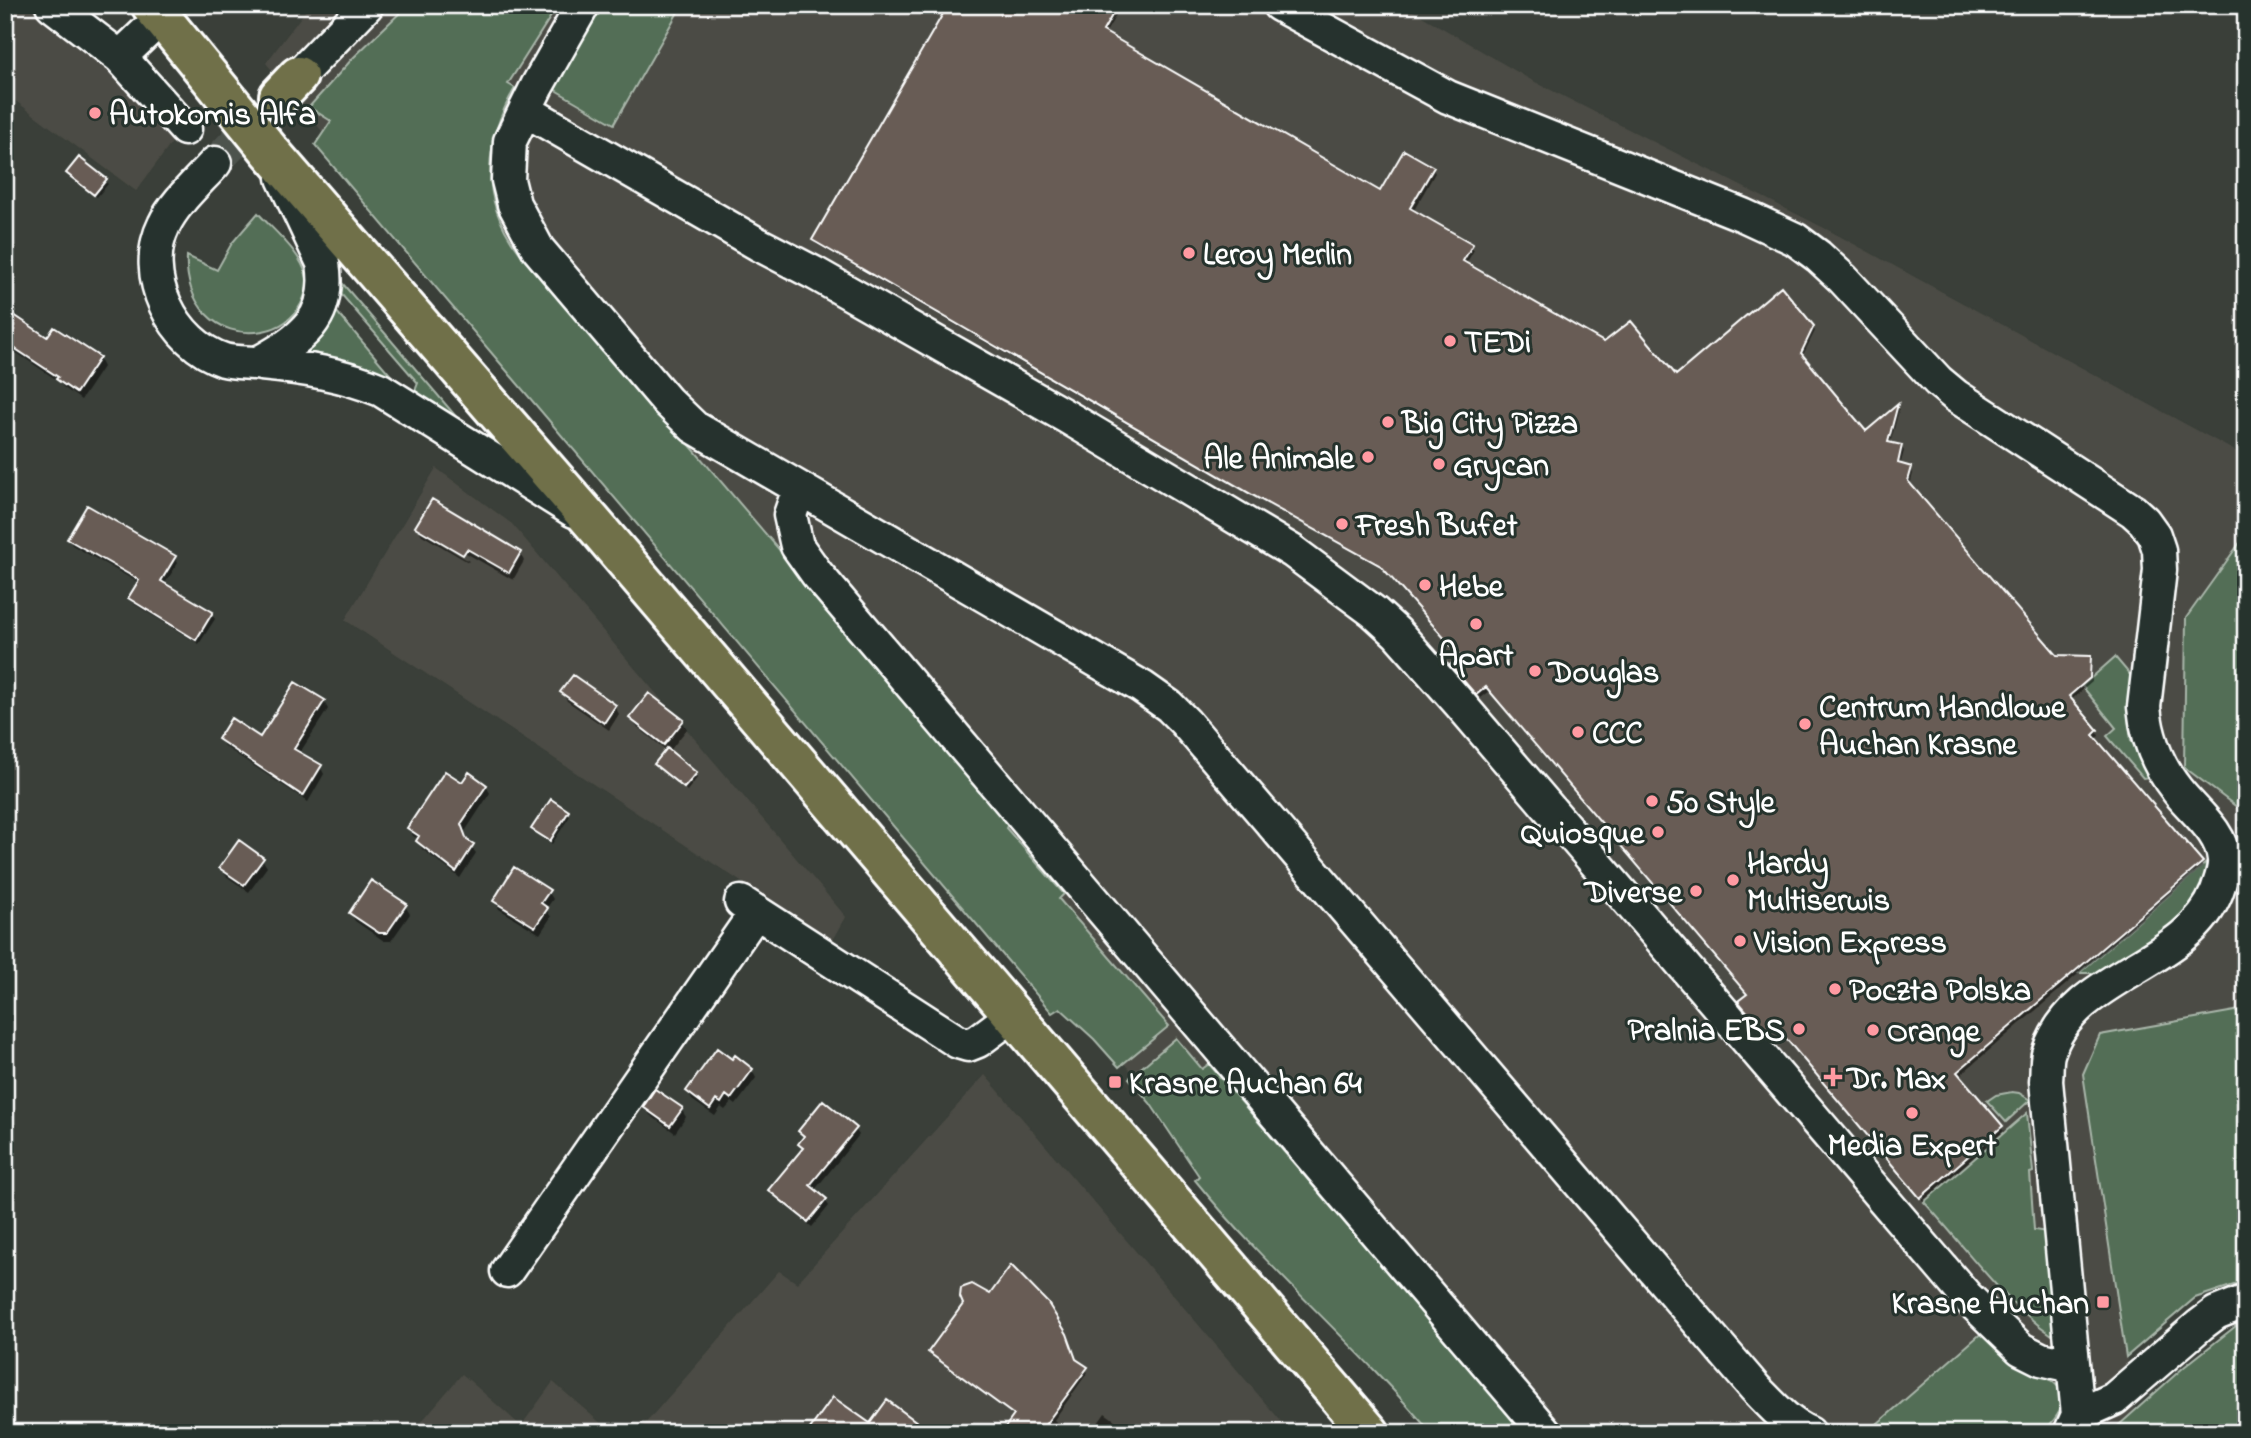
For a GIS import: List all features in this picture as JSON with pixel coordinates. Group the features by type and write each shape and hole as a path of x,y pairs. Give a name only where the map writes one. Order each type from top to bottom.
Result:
{"main road":[{"path":"156,11 270,151 593,523 1370,1433"}],"street":[{"path":"52,5 120,57 185,129"},
{"path":"289,86 367,5"},
{"path":"583,5 510,141 508,180 514,204 538,249 667,401 694,427 1021,615 1169,706 1755,1388 1773,1406 1809,1433"},
{"path":"1279,5 1448,97 1743,215 1795,239 1843,279 1938,381 1956,396 2119,500 2144,521 2154,535 2159,550 2160,570 2144,707 2146,730 2164,773 2218,840 2224,860 2212,903 2195,925 2173,945 2132,969 2086,1002 2063,1027 2048,1056 2046,1081 2073,1366 2074,1424"},
{"path":"120,57 156,11"},
{"path":"525,110 1067,417 1292,551 1374,612 1397,633 1460,704 1966,1296 2021,1349 2041,1359 2073,1366"},
{"path":"258,363 292,343 311,327 317,316 326,278 323,263 270,151"},
{"path":"215,163 172,212 158,240 156,258 162,297 180,329 207,353 225,360 320,372 354,379 381,390 593,523"},
{"path":"799,489 790,515 797,546 817,574 1546,1433"},
{"path":"507,1271 748,907 958,1042 968,1045 978,1041 1013,1016"},
{"path":"2074,1424 2113,1399 2216,1313 2246,1301"}],"shaded area":[{"name":"Autokomis Alfa","path":"5,5 34,5 112,68 179,133 136,191 5,93"},
{"path":"310,5 1403,5 1531,80 1828,230 2246,457 2246,534 2186,618 2184,767 2246,814 2246,1009 2101,1035 2083,1074 2135,1410 2110,1433 1445,1433 445,281 266,63"},
{"path":"436,468 512,524 846,917 832,942 345,620"},
{"path":"985,1075 1291,1433 637,1433 779,1271 797,1283"},
{"path":"462,1374 521,1426 553,1382 612,1433 412,1433"}],"green space":[{"path":"408,5 558,5 508,84 515,88 497,128 492,149 491,190 505,230 532,268 583,320 1010,820 1006,828 1064,894 1059,899 1169,1026 1119,1067 1094,1039 1060,1008 1052,1013 315,145 331,121 309,107 353,58"},
{"path":"597,5 682,5 614,124 550,87"},
{"path":"258,213 287,243 299,260 307,278 307,285 301,304 285,322 269,330 246,332 230,329 206,314 191,288 187,273 187,256 217,270 232,243"},
{"path":"343,284 460,423 413,396 418,383 341,294"},
{"path":"336,311 400,386 292,359 318,339"},
{"path":"2246,534 2246,814 2184,767 2186,618"},
{"path":"2115,657 2132,677 2128,717 2131,740 2149,777 2143,778 2107,736 2116,728 2082,686"},
{"path":"2206,863 2205,879 2196,905 2174,929 2099,973 2079,973"},
{"path":"2246,1009 2246,1281 2195,1298 2126,1357 2083,1074 2100,1035"},
{"path":"1176,1038 1202,1069 1209,1064 1524,1433 1431,1433 1223,1213 1195,1180 1199,1176 1150,1103 1129,1078"},
{"path":"2012,1092 2030,1100 2006,1122 1987,1101 1996,1095"},
{"path":"2027,1113 2033,1172 2030,1173 2034,1230 2047,1232 2055,1327 2052,1335 2016,1306 1924,1202"},
{"path":"2246,1318 2246,1433 2110,1433 2184,1367"},
{"path":"1985,1330 2014,1356 2060,1389 2062,1407 2042,1433 1869,1433 1869,1431"}],"building":[{"name":"Centrum Handlowe Auchan Krasne","path":"948,5 1118,5 1103,31 1380,191 1404,150 1434,167 1410,208 1473,244 1463,261 1604,342 1631,321 1676,375 1781,286 1814,326 1801,353 1866,431 1898,404 1888,442 1902,445 1898,463 1912,467 1908,481 2057,655 2091,656 2090,678 2069,696 2098,730 2093,735 2203,862 1957,1072 2003,1126 1920,1198 1773,1023 1764,1032 1738,1001 1747,994 1486,687 1476,695 1450,665 1460,656 1381,566 1254,496 812,240"},
{"path":"79,157 107,179 94,195 66,173"},
{"path":"5,309 47,337 54,327 100,357 76,393 56,379 58,377 5,342"},
{"path":"432,499 521,552 509,573 467,549 463,555 415,527"},
{"path":"87,505 176,556 161,581 213,612 196,640 128,598 139,580 67,539"},
{"path":"573,675 616,705 604,723 560,692"},
{"path":"295,682 325,700 294,749 322,765 303,796 218,739 231,718 260,737"},
{"path":"649,693 684,720 664,745 629,718"},
{"path":"667,748 697,773 684,788 654,764"},
{"path":"445,771 462,782 469,772 487,785 461,824 467,840 474,844 456,872 416,841 419,836 407,828"},
{"path":"551,799 569,811 550,841 531,829"},
{"path":"239,840 264,858 244,885 219,868"},
{"path":"514,867 550,890 541,903 548,908 535,927 493,901"},
{"path":"371,880 407,904 387,933 379,933 349,913"},
{"path":"717,1048 732,1059 735,1055 753,1069 731,1099 726,1095 721,1103 716,1100 710,1109 686,1091"},
{"path":"655,1089 683,1108 670,1126 643,1107"},
{"path":"823,1100 857,1128 810,1185 827,1199 808,1222 768,1190 803,1148 798,1144 804,1136 798,1131"},
{"path":"1011,1265 1048,1303 1067,1334 1076,1359 1088,1367 1039,1433 1001,1433 1014,1415 928,1352 963,1304 960,1297 961,1288 972,1284 990,1294"},
{"path":"833,1397 870,1423 887,1400 932,1433 807,1433"}],"tunnel":[{"path":"215,163 279,96"}],"place":[{"name":"Autokomis Alfa","path":"95,113"},
{"name":"Leroy Merlin","path":"1189,253"},
{"name":"TEDi","path":"1450,341"},
{"name":"Big City Pizza","path":"1388,422"},
{"name":"Ale Animale","path":"1368,457"},
{"name":"Grycan","path":"1439,464"},
{"name":"Fresh Bufet","path":"1342,524"},
{"name":"Hebe","path":"1425,585"},
{"name":"Apart","path":"1476,624"},
{"name":"Douglas","path":"1535,671"},
{"name":"Centrum Handlowe Auchan Krasne","path":"1805,724"},
{"name":"CCC","path":"1578,732"},
{"name":"50 Style","path":"1652,801"},
{"name":"Quiosque","path":"1658,832"},
{"name":"Hardy Multiserwis","path":"1733,880"},
{"name":"Diverse","path":"1696,891"},
{"name":"Vision Express","path":"1740,941"},
{"name":"Poczta Polska","path":"1835,989"},
{"name":"Pralnia EBS","path":"1799,1029"},
{"name":"Orange","path":"1873,1030"},
{"name":"Dr. Max","path":"1833,1077"},
{"name":"Krasne Auchan 64","path":"1115,1082"},
{"name":"Media Expert","path":"1912,1113"},
{"name":"Krasne Auchan","path":"2103,1302"}]}
